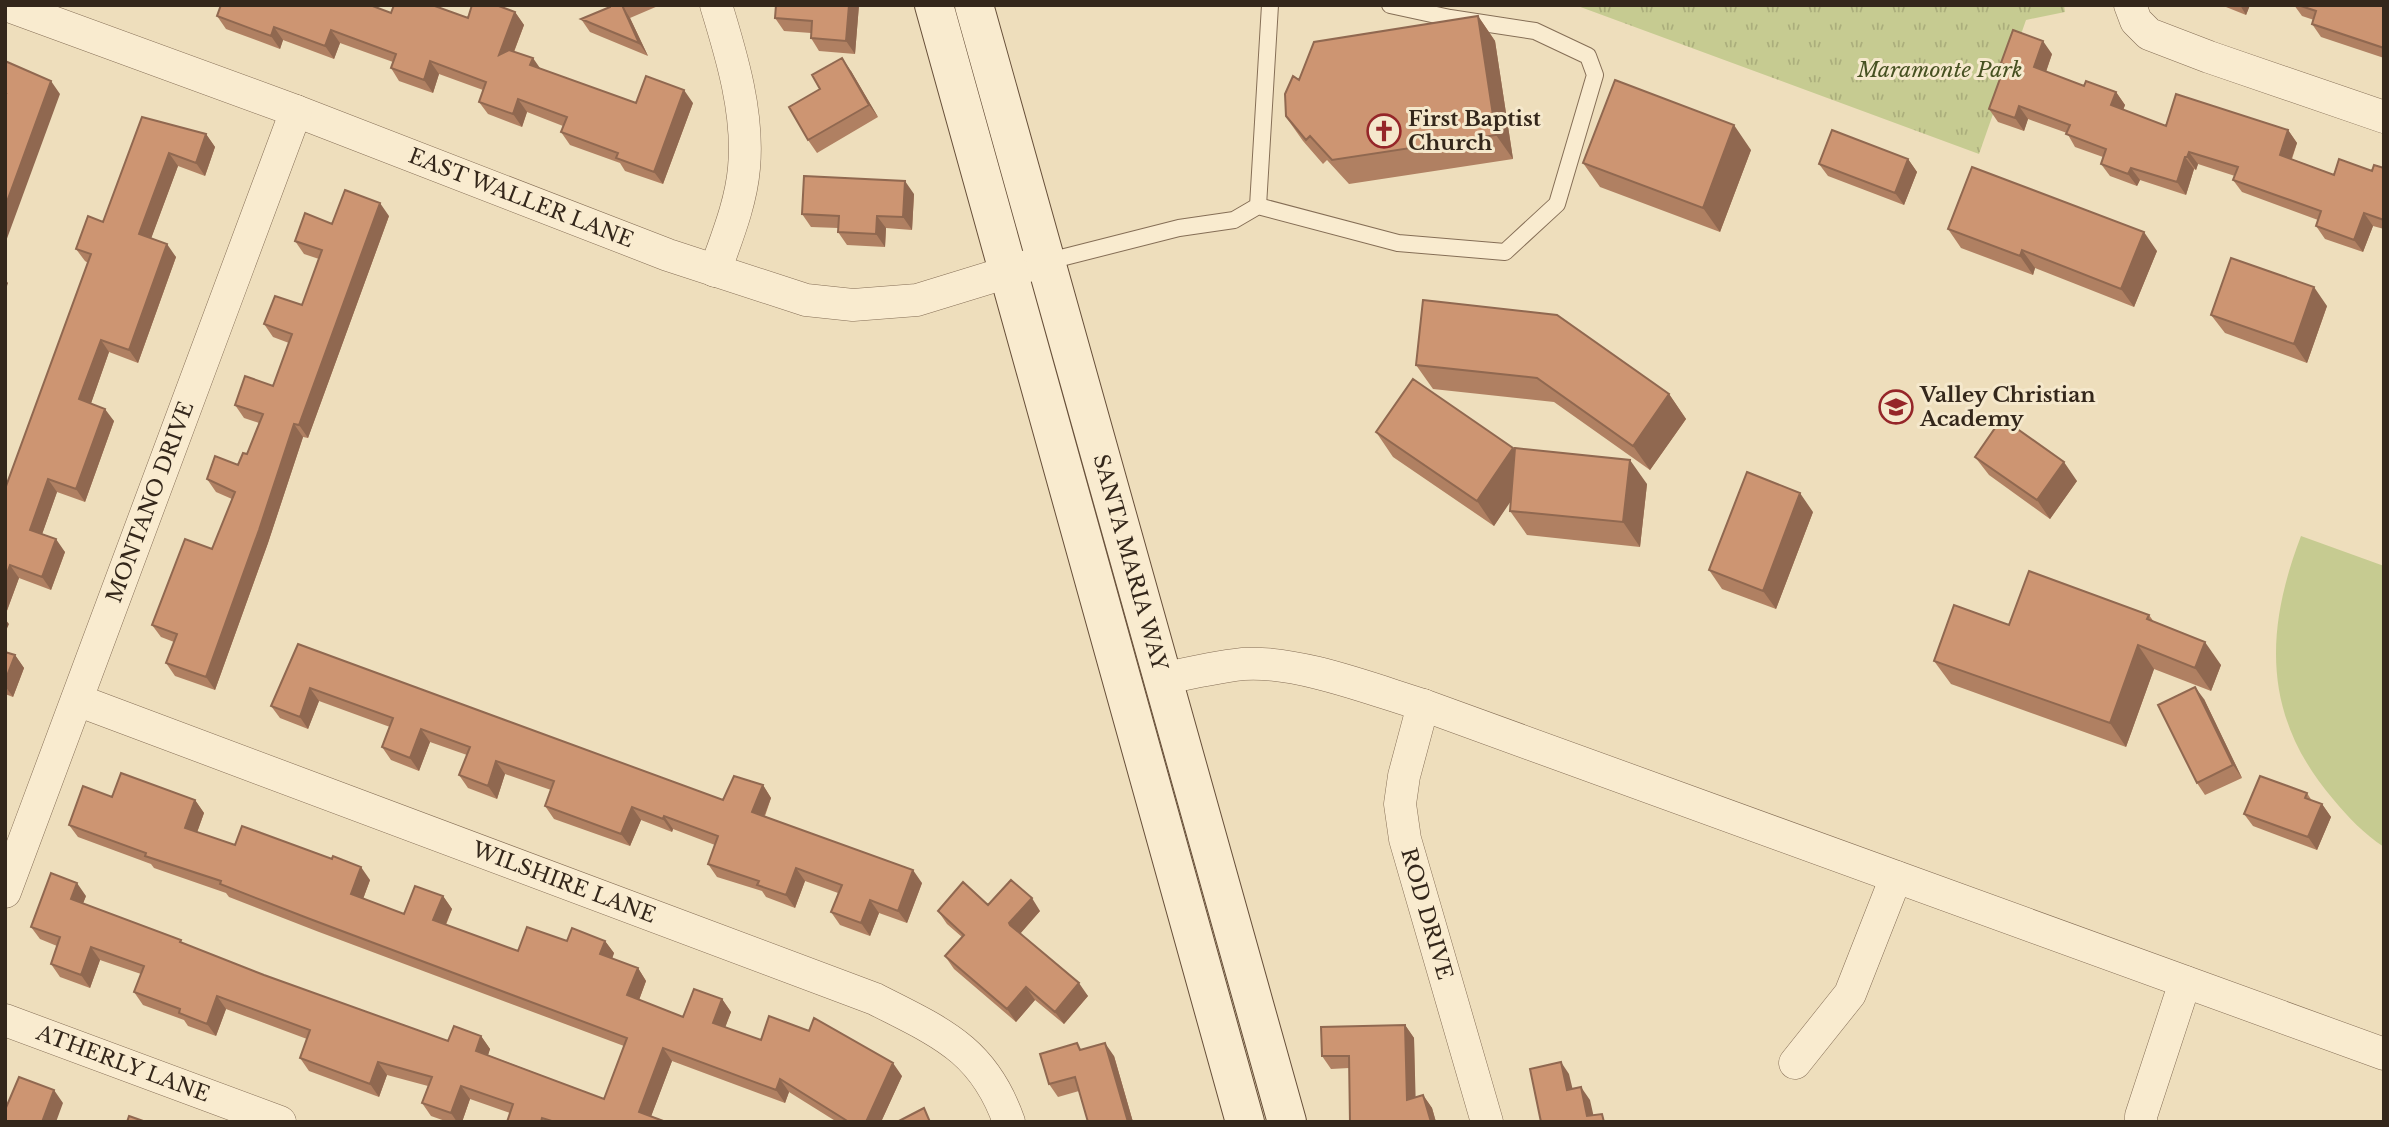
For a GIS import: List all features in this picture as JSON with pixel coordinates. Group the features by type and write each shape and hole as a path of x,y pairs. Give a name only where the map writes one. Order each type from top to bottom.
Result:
{"main road":[{"name":"SANTA MARIA WAY","path":"934,5 1027,266 1162,679 1287,1122"},
{"name":"SANTA MARIA WAY","path":"974,5 1027,266 1245,1122"}],"street":[{"name":"EAST WALLER LANE","path":"6,5 296,111 655,250 806,300 853,305 917,300 958,290 1027,266"},
{"path":"715,271 737,206 744,170 746,128 725,33 716,5"},
{"path":"2130,5 2136,21 2149,34 2384,117"},
{"name":"MONTANO DRIVE","path":"5,892 296,111"},
{"path":"1162,679 1245,664 1291,668 1339,679 1423,705 2384,1054"},
{"name":"WILSHIRE LANE","path":"77,700 875,999 943,1034 978,1063 1001,1100 1009,1122"},
{"name":"ROD DRIVE","path":"1423,705 1404,776 1400,804 1405,839 1487,1122"},
{"path":"1795,1063 1850,994 1896,877"},
{"path":"2141,1122 2185,982"},
{"name":"ATHERLY LANE","path":"5,1020 279,1122"}],"lane":[{"path":"1258,205 1270,5"},
{"path":"1027,266 1179,228 1234,220 1258,205 1398,243 1505,252 1557,204 1595,75 1588,55 1535,31 1450,18 1390,5"}],"green space":[{"name":"Maramonte Park","path":"1575,5 2064,5 2065,12 2026,20 1979,154"},
{"path":"2301,536 2384,566 2384,847 2350,819 2310,768 2293,737 2282,705 2276,640 2289,572"}],"building":[{"path":"221,5 370,5 391,13 394,5 432,5 468,18 472,5 496,5 515,12 499,55 509,50 533,58 530,65 636,103 646,76 684,90 654,172 616,158 618,153 561,132 567,117 518,99 513,114 479,102 486,82 430,61 424,80 391,68 396,54 331,30 325,46 274,27 271,36 217,16"},
{"path":"610,5 622,5 639,43 581,19"},
{"path":"776,5 849,5 846,41 811,38 812,21 775,18"},
{"path":"2298,5 2384,5 2384,48 2312,24 2316,11"},
{"path":"1478,16 1496,135 1332,160 1310,136 1306,140 1286,116 1285,94 1293,76 1299,80 1314,42"},
{"path":"2013,30 2043,41 2034,67 2084,86 2086,81 2116,92 2111,105 2166,126 2176,94 2288,130 2280,155 2334,175 2339,159 2372,171 2374,165 2384,168 2384,220 2364,213 2354,240 2316,226 2321,211 2233,180 2238,167 2189,152 2177,182 2131,168 2128,174 2101,164 2106,149 2066,134 2070,125 2019,106 2015,118 1989,109 2005,65 2001,63"},
{"path":"842,58 869,105 808,140 789,107 820,89 812,75"},
{"path":"5,61 51,81 5,207 6,94"},
{"path":"1615,80 1734,125 1703,208 1583,163"},
{"path":"142,117 206,134 196,163 169,153 139,234 167,244 129,350 101,340 79,399 105,409 76,489 48,479 30,530 56,539 42,577 10,565 5,579 5,489 91,254 76,249 88,216 103,222"},
{"path":"1832,130 1908,159 1895,193 1819,164"},
{"path":"1972,167 2144,232 2121,289 2022,250 2020,256 1948,229"},
{"path":"804,176 905,181 903,217 877,216 876,234 838,232 839,216 802,214"},
{"path":"345,190 380,203 299,425 294,424 206,677 166,663 177,634 152,625 185,539 212,549 235,492 207,479 215,456 238,465 243,453 247,454 263,414 235,405 245,376 273,386 292,334 264,324 275,296 302,305 322,250 295,241 305,213 332,224"},
{"path":"2231,258 2314,287 2294,344 2211,315"},
{"path":"1423,300 1557,315 1669,394 1633,446 1537,378 1416,365"},
{"path":"1413,379 1513,448 1477,501 1376,432"},
{"path":"2002,418 2064,462 2037,500 1975,457"},
{"path":"1515,448 1630,460 1623,522 1510,511"},
{"path":"1747,472 1800,493 1763,591 1709,570"},
{"path":"2029,571 2149,615 2147,619 2205,642 2195,668 2138,645 2110,723 1934,661 1954,605 2009,625"},
{"path":"298,644 723,800 734,776 763,785 752,812 913,870 898,911 870,900 861,923 831,912 842,885 796,868 786,895 757,885 759,881 708,864 718,836 664,816 663,819 632,807 621,834 545,806 554,781 496,761 488,786 459,775 470,747 421,729 410,758 382,747 393,718 310,688 300,717 271,706"},
{"path":"5,652 15,655 5,681"},
{"path":"2195,687 2233,765 2197,783 2158,705"},
{"path":"121,773 195,800 185,828 235,845 242,826 361,867 351,894 404,914 415,886 443,896 433,920 518,951 527,927 567,941 572,928 605,941 600,954 638,968 627,995 683,1017 694,989 722,999 713,1023 761,1040 769,1016 809,1031 814,1018 893,1063 866,1122 849,1122 780,1079 776,1090 663,1048 639,1112 666,1122 555,1122 542,1118 541,1122 507,1122 513,1104 461,1086 451,1113 422,1103 432,1077 378,1062 370,1084 300,1058 310,1030 217,996 207,1024 179,1013 180,1009 134,992 144,966 91,947 81,975 51,964 60,937 31,927 51,873 77,883 71,899 181,940 180,942 264,975 448,1041 454,1026 481,1036 476,1051 604,1099 627,1038 69,825 83,786 112,797"},
{"path":"2260,776 2307,793 2305,798 2322,804 2308,837 2244,814"},
{"path":"1011,880 1032,898 1010,925 1079,983 1055,1012 1026,987 1007,1009 945,956 964,935 938,911 963,882 988,905"},
{"path":"1405,1025 1407,1100 1423,1095 1431,1122 1350,1122 1349,1056 1322,1056 1321,1027"},
{"path":"1077,1043 1080,1050 1105,1043 1128,1122 1088,1122 1075,1077 1049,1084 1040,1054"},
{"path":"1561,1062 1567,1090 1581,1087 1587,1116 1602,1114 1604,1122 1541,1122 1530,1069"},
{"path":"19,1077 54,1090 42,1122 5,1122 5,1110"},
{"path":"924,1108 930,1122 897,1122"},
{"path":"129,1116 146,1122 127,1122"}],"place":[{"name":"First Baptist Church","path":"1384,131"},
{"name":"Valley Christian Academy","path":"1896,407"}]}
